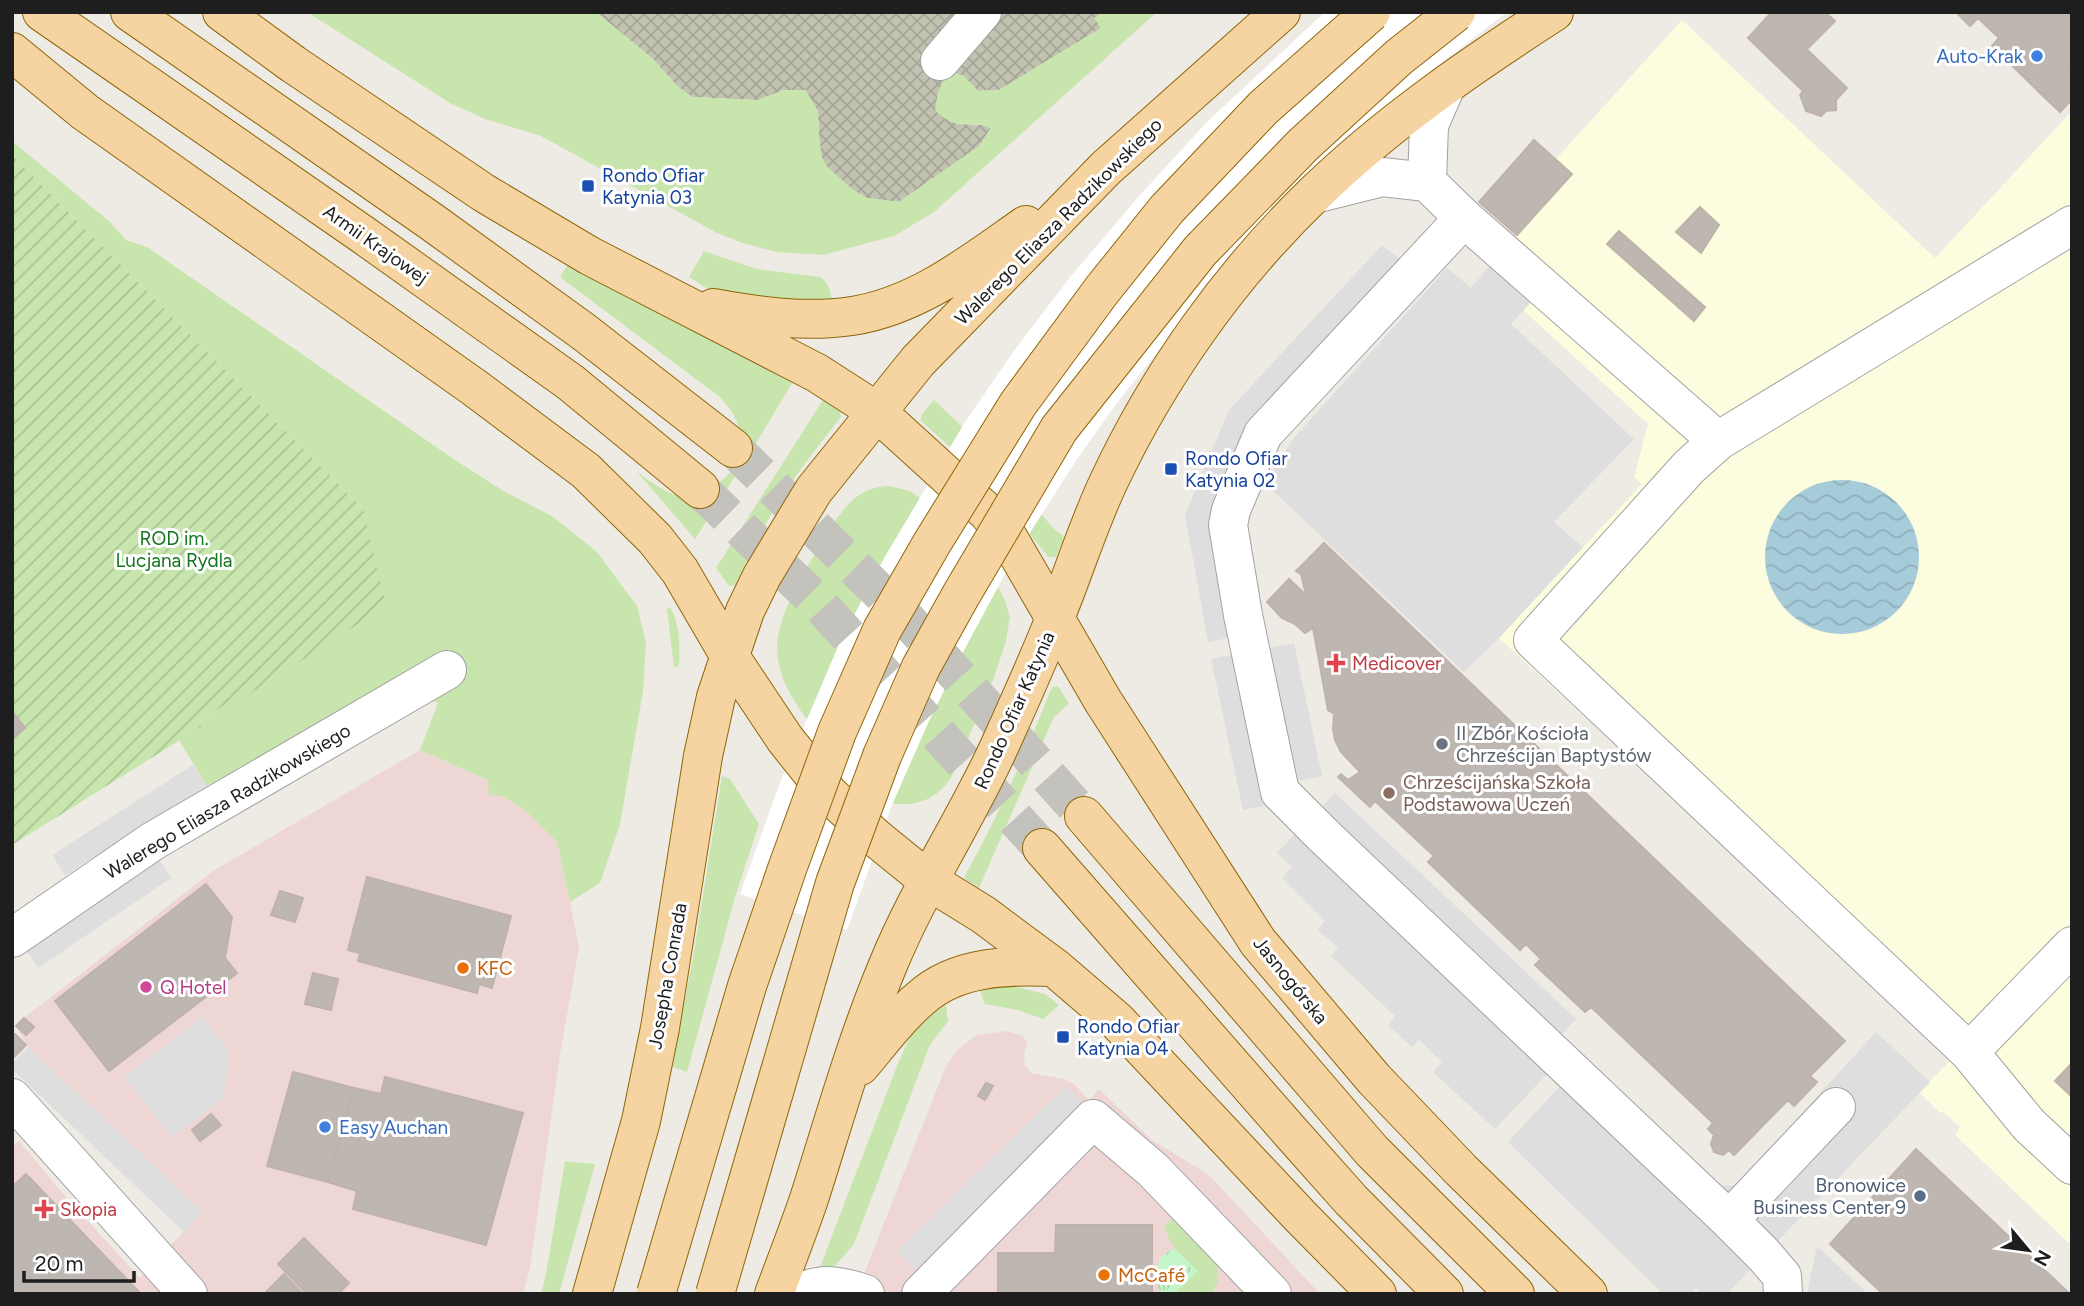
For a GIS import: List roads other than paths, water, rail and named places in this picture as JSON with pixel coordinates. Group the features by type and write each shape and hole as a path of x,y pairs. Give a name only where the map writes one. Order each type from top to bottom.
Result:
{"main road":[{"name":"Armii Krajowej","path":"43,12 559,374 700,489"},
{"path":"130,12 432,222 573,324 733,448"},
{"name":"Rondo Ofiar Katynia","path":"222,12 293,64 484,193 590,256 817,373 876,411 988,513 1009,539 1055,618 1000,745 929,881"},
{"name":"Walerego Eliasza Radzikowskiego","path":"876,411 918,361 1106,168 1281,12"},
{"path":"656,1294 755,960 837,732 882,630 1018,404 1102,290 1167,209 1263,108 1371,12"},
{"path":"715,1294 835,883 881,755 921,667 961,595 1059,429 1200,251 1304,145 1399,57 1456,12"},
{"path":"1055,618 1108,482 1153,400 1182,352 1265,245 1314,194 1394,124 1554,12"},
{"path":"12,52 85,112 475,388 586,471 655,539 681,571 729,655 785,739 828,793 876,838 929,881 984,915 1054,967 1116,1021 1377,1294"},
{"path":"679,303 748,313 820,318 852,316 883,308 911,298 965,268 1106,168"},
{"path":"729,655 762,576 814,490 876,411"},
{"name":"Jasnogórska","path":"1055,618 1102,701 1258,942 1374,1079 1461,1170 1588,1294"},
{"name":"Josepha Conrada","path":"592,1294 641,1121 660,1028 703,756 716,697 729,655"},
{"path":"1084,816 1373,1152 1515,1294"},
{"path":"1042,848 1294,1136 1444,1294"},
{"path":"774,1294 887,967 929,881"},
{"path":"845,1085 921,997 951,978 998,967 1054,967"}],"street":[{"path":"940,61 982,12"},
{"path":"1427,182 1429,125 1446,86"},
{"path":"1314,194 1381,177 1427,182 1464,218 1718,441"},
{"path":"1464,218 1263,434 1231,510 1228,525 1241,602 1280,792 1729,1220 1782,1276 1783,1294"},
{"path":"2072,225 1718,441 1689,467 1533,640 1969,1052 2029,1125 2072,1164"},
{"name":"Walerego Eliasza Radzikowskiego","path":"12,938 163,835 447,670"},
{"path":"1969,1052 2072,946"},
{"path":"12,1098 188,1294"},
{"path":"1729,1220 1836,1107"},
{"path":"920,1294 1093,1119 1153,1170 1255,1288"},
{"path":"1300,1216 1335,1273 1356,1294"},
{"path":"797,1294 808,1288 835,1285 864,1294"}],"water":[{"path":"1842,480 1871,486 1896,503 1913,528 1919,557 1913,586 1896,611 1871,628 1842,634 1813,628 1788,611 1771,586 1765,557 1771,528 1788,503 1813,486"}],"tunnel":[{"path":"733,448 903,615 1084,816"},
{"path":"700,489 821,606 1042,848"}],"place":[{"name":"Auto-Krak","path":"2037,56"},
{"name":"Rondo Ofiar Katynia 03","path":"588,186"},
{"name":"Rondo Ofiar Katynia 02","path":"1171,469"},
{"name":"Medicover","path":"1336,663"},
{"name":"II Zbór Kościoła Chrześcijan Baptystów","path":"1442,744"},
{"name":"Chrześcijańska Szkoła Podstawowa Uczeń","path":"1389,793"},
{"name":"KFC","path":"463,968"},
{"name":"Q Hotel","path":"146,987"},
{"name":"Rondo Ofiar Katynia 04","path":"1063,1037"},
{"name":"Easy Auchan","path":"325,1127"},
{"name":"Bronowice Business Center 9","path":"1920,1196"},
{"name":"Skopia","path":"44,1209"},
{"name":"McCafé","path":"1104,1275"}],"park label":[{"name":"ROD im. Lucjana Rydla","path":"174,549"}]}
